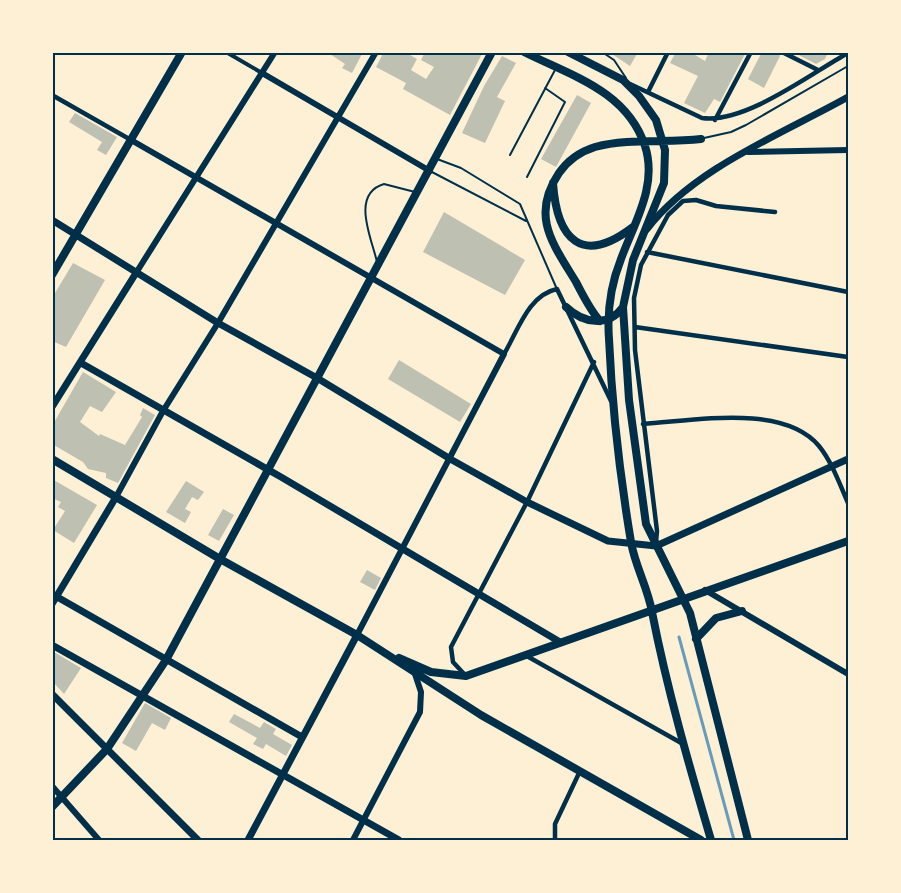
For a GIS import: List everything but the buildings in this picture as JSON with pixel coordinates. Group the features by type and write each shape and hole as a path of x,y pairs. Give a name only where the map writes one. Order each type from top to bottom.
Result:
{"main road":[{"path":"52,275 182,52"},
{"path":"52,807 107,749 166,660 437,159 492,52"},
{"path":"524,52 601,89 629,112 639,130 648,156 650,177 646,198 615,278 604,320 631,545 652,610 684,744 711,840"},
{"path":"568,52 626,82 648,107 660,131 665,150 664,183 633,260 623,307 629,400 646,524 684,597 748,840"},
{"path":"647,229 678,195 748,152 849,97"},
{"path":"604,320 557,252 548,232 545,202 553,181 570,160 593,148 613,143 701,138"},
{"path":"553,181 559,218 569,237 578,244 588,246 609,243 634,226"},
{"path":"52,220 218,323 317,378 452,460 527,502 608,541 631,545 655,545 849,459"},
{"path":"52,407 136,273"},
{"path":"566,307 581,318 604,320 623,307"},
{"path":"81,363 560,642"},
{"path":"52,459 220,559 357,635 415,674 701,840"},
{"path":"52,604 55,595 116,497"},
{"path":"385,652 431,672 466,676 684,597 849,541"},
{"path":"55,595 302,737"},
{"path":"696,639 716,618 742,611"},
{"path":"248,840 357,635"},
{"path":"52,645 143,694 399,840"},
{"path":"52,694 198,840"}],"street":[{"path":"226,52 430,171"},
{"path":"136,273 274,52"},
{"path":"116,497 163,411 218,323 376,52"},
{"path":"648,92 668,52"},
{"path":"715,120 751,52"},
{"path":"782,52 818,70"},
{"path":"626,82 702,118 715,120 742,114 849,53"},
{"path":"52,95 504,354"},
{"path":"748,152 849,150"},
{"path":"655,545 657,531 643,424 635,327 636,280 647,252 668,214 677,205 689,199 716,206 776,212"},
{"path":"647,252 849,292"},
{"path":"357,635 452,460 504,354 534,301 546,291 557,289 594,362 614,409"},
{"path":"635,327 849,357"},
{"path":"466,676 453,662 451,647 527,502 594,362"},
{"path":"643,424 757,418 776,420 806,434 819,446 849,503"},
{"path":"704,590 849,674"},
{"path":"525,655 684,744"},
{"path":"353,840 420,712 421,692 415,674"},
{"path":"555,840 555,824 580,771"},
{"path":"52,786 99,840"}],"lane":[{"path":"602,52 614,60 626,82"},
{"path":"701,138 717,136 746,125 849,66"},
{"path":"510,155 556,68"},
{"path":"527,177 565,102 546,88"},
{"path":"437,159 461,168 520,204 557,289"},
{"path":"430,171 527,221"},
{"path":"378,265 363,212 372,192 384,184 418,193"}],"waterway":[{"path":"679,637 734,840"}]}
